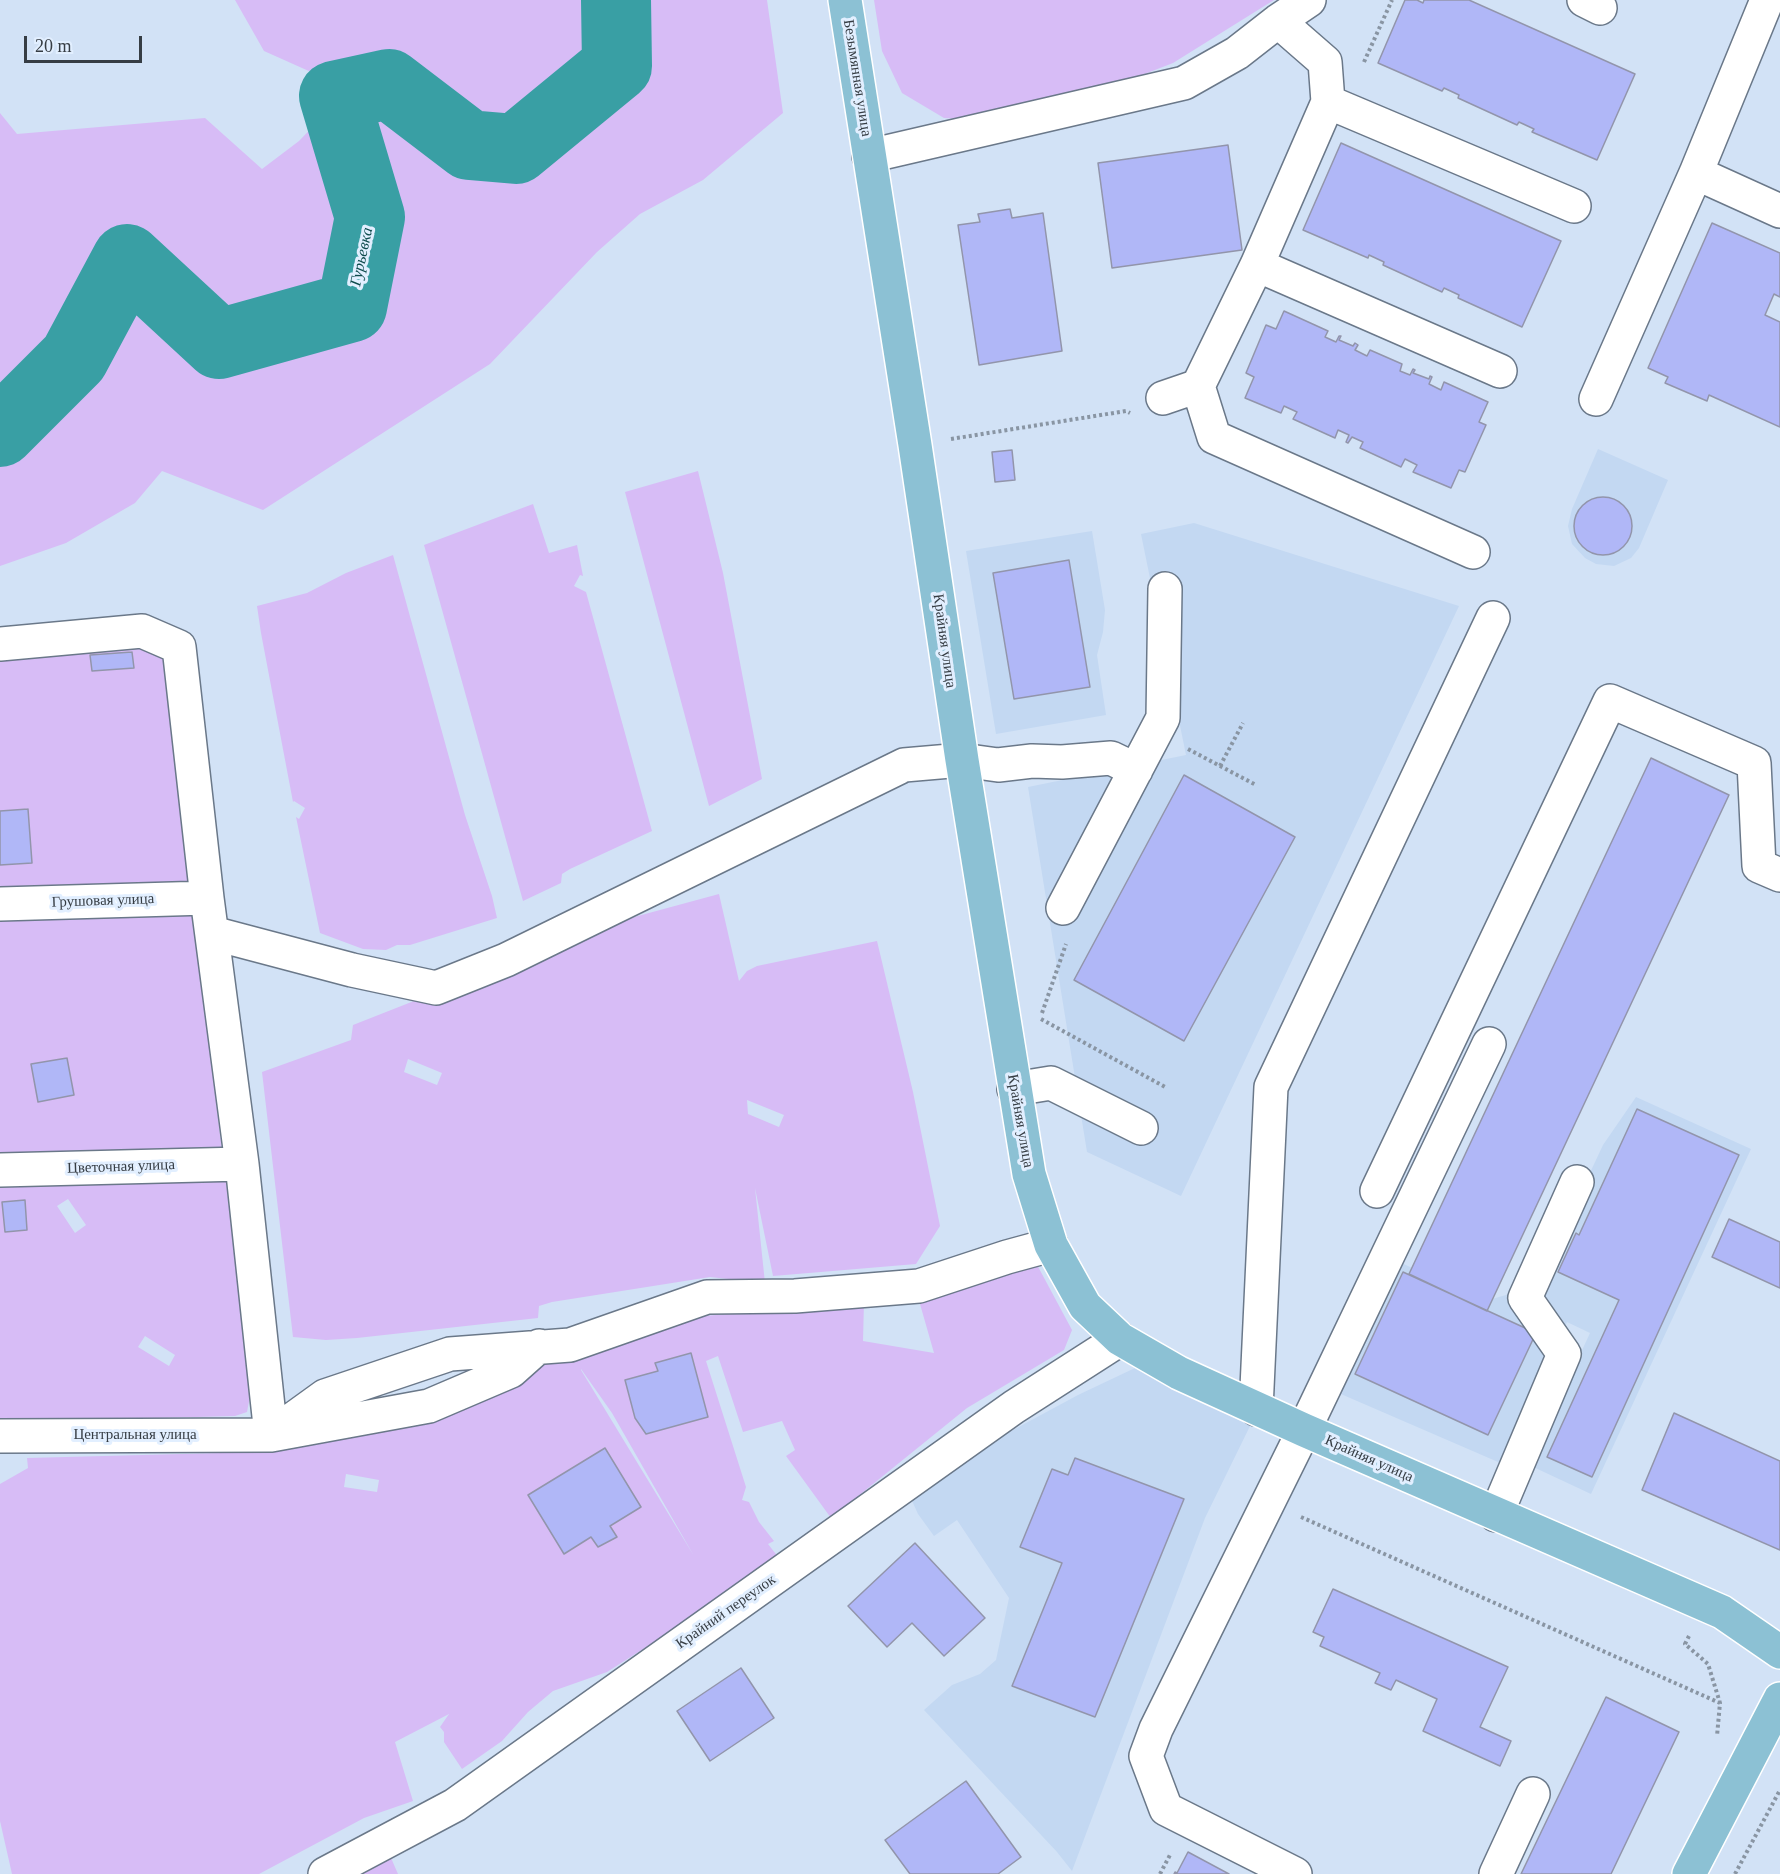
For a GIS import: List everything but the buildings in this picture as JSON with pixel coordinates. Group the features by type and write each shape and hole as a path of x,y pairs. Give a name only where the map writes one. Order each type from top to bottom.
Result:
{"main road":[{"name":"Безымянная улица","path":"845,0 869,156"},
{"name":"Крайняя улица","path":"869,156 962,760 1029,1174 1051,1245 1085,1306 1120,1340 1179,1373 1496,1515 1722,1612 1780,1652"},
{"path":"1689,1874 1780,1699"}],"street":[{"path":"869,156 1184,83 1237,53 1309,0"},
{"path":"1596,399 1696,173 1767,0"},
{"path":"1278,21 1325,62 1328,102 1257,265 1198,386 1214,437 1473,552"},
{"path":"1328,102 1574,206"},
{"path":"1696,173 1780,211"},
{"path":"1257,265 1500,371"},
{"path":"1163,398 1198,386"},
{"path":"1063,908 1163,718 1165,589"},
{"path":"1256,1409 1271,1087 1493,618"},
{"path":"0,644 142,632 179,647 207,898 242,1164 270,1435 325,1396 450,1354 570,1345 707,1297 795,1296 919,1286 1051,1245"},
{"path":"1377,1191 1610,701 1754,763 1760,866 1780,875"},
{"path":"212,933 352,970 436,988 506,960 904,765 962,760 998,765 1032,761 1062,762 1111,758 1136,770"},
{"name":"Грушовая улица","path":"0,904 207,898"},
{"path":"1295,1874 1166,1809 1146,1756 1159,1723 1304,1430 1489,1044"},
{"path":"1014,1089 1051,1083 1141,1128"},
{"name":"Цветочная улица","path":"0,1170 242,1164"},
{"path":"1496,1515 1564,1354 1525,1299 1577,1182"},
{"name":"Крайний переулок","path":"325,1874 455,1805 1014,1407 1120,1340"},
{"name":"Центральная улица","path":"0,1436 270,1435"},
{"path":"1496,1874 1533,1794"}],"path":[{"path":"1220,766 1243,723"},
{"path":"1185,748 1256,785"},
{"path":"1041,1018 1167,1088"},
{"path":"1300,1516 1720,1702"},
{"path":"1685,1644 1708,1664 1720,1702 1716,1739"},
{"path":"1736,1874 1780,1790"},
{"path":"1160,1874 1174,1847"}],"shaded area":[{"path":"235,0 767,0 783,113 703,180 640,214 597,252 490,364 263,510 162,471 135,503 66,543 0,566 0,113 17,134 205,118 262,169 299,141 349,89 264,51"},
{"path":"874,0 1274,0 1173,63 1067,104 979,120 944,118 902,93 882,51"},
{"path":"1598,449 1668,480 1639,548 1631,558 1614,566 1596,564 1585,558 1572,544 1568,526 1572,509"},
{"path":"698,471 723,573 762,779 709,806 625,492"},
{"path":"533,504 549,553 577,545 583,576 580,575 574,586 586,592 652,831 570,869 562,874 561,883 523,901 424,545"},
{"path":"1194,523 1459,606 1181,1196 1087,1152 1028,787 1186,755 1141,534"},
{"path":"1092,531 1105,610 1103,632 1097,655 1106,715 996,734 966,551"},
{"path":"393,555 465,815 497,918 410,945 397,945 386,950 363,949 320,933 296,817 299,819 305,808 293,802 257,606 307,593 346,573"},
{"path":"145,644 166,660 193,886 0,896 0,658"},
{"path":"719,894 739,981 747,971 757,966 877,941 913,1092 940,1226 916,1264 773,1276 755,1188 765,1283 710,1277 552,1302 539,1306 538,1318 357,1338 326,1340 293,1337 262,1072 351,1040 353,1025 612,923","holes":["408,1059 442,1073 437,1085 404,1072","747,1100 784,1115 779,1127 748,1114"]},
{"path":"193,914 222,1150 0,1158 0,919"},
{"path":"1636,1097 1751,1149 1591,1494 1529,1465 1590,1333 1567,1322 1505,1465 1327,1388 1386,1256 1485,1301 1527,1289 1534,1292 1603,1145"},
{"path":"226,1181 250,1396 247,1412 235,1416 0,1422 0,1185","holes":["68,1199 86,1225 75,1233 57,1206","145,1336 175,1355 169,1366 138,1347"]},
{"path":"1035,1261 1072,1330 1064,1350 967,1408 831,1518 786,1456 795,1450 782,1421 743,1432 718,1356 706,1361 746,1487 742,1500 749,1502 759,1522 774,1541 768,1544 779,1558 720,1600 607,1672 553,1691 528,1712 502,1741 462,1769 444,1742 444,1732 440,1727 449,1714 395,1742 413,1801 364,1818 259,1874 12,1874 0,1821 0,1484 28,1468 27,1458 259,1452 335,1440 613,1340 704,1316 864,1302 863,1341 934,1353 918,1297","holes":["581,1370 612,1413 694,1556","346,1474 379,1480 377,1492 344,1487"]},
{"path":"1135,1368 1251,1424 1205,1518 1072,1871 1057,1852 924,1710 952,1685 980,1674 996,1660 1009,1598 957,1520 934,1536 918,1514 908,1492 976,1450 1078,1395"},
{"path":"388,1851 398,1874 342,1874"}],"waterway":[{"name":"Гурьевка","path":"0,432 74,358 127,259 219,344 352,307 370,217 334,96 389,84 469,145 516,149 617,66 616,0"}]}
